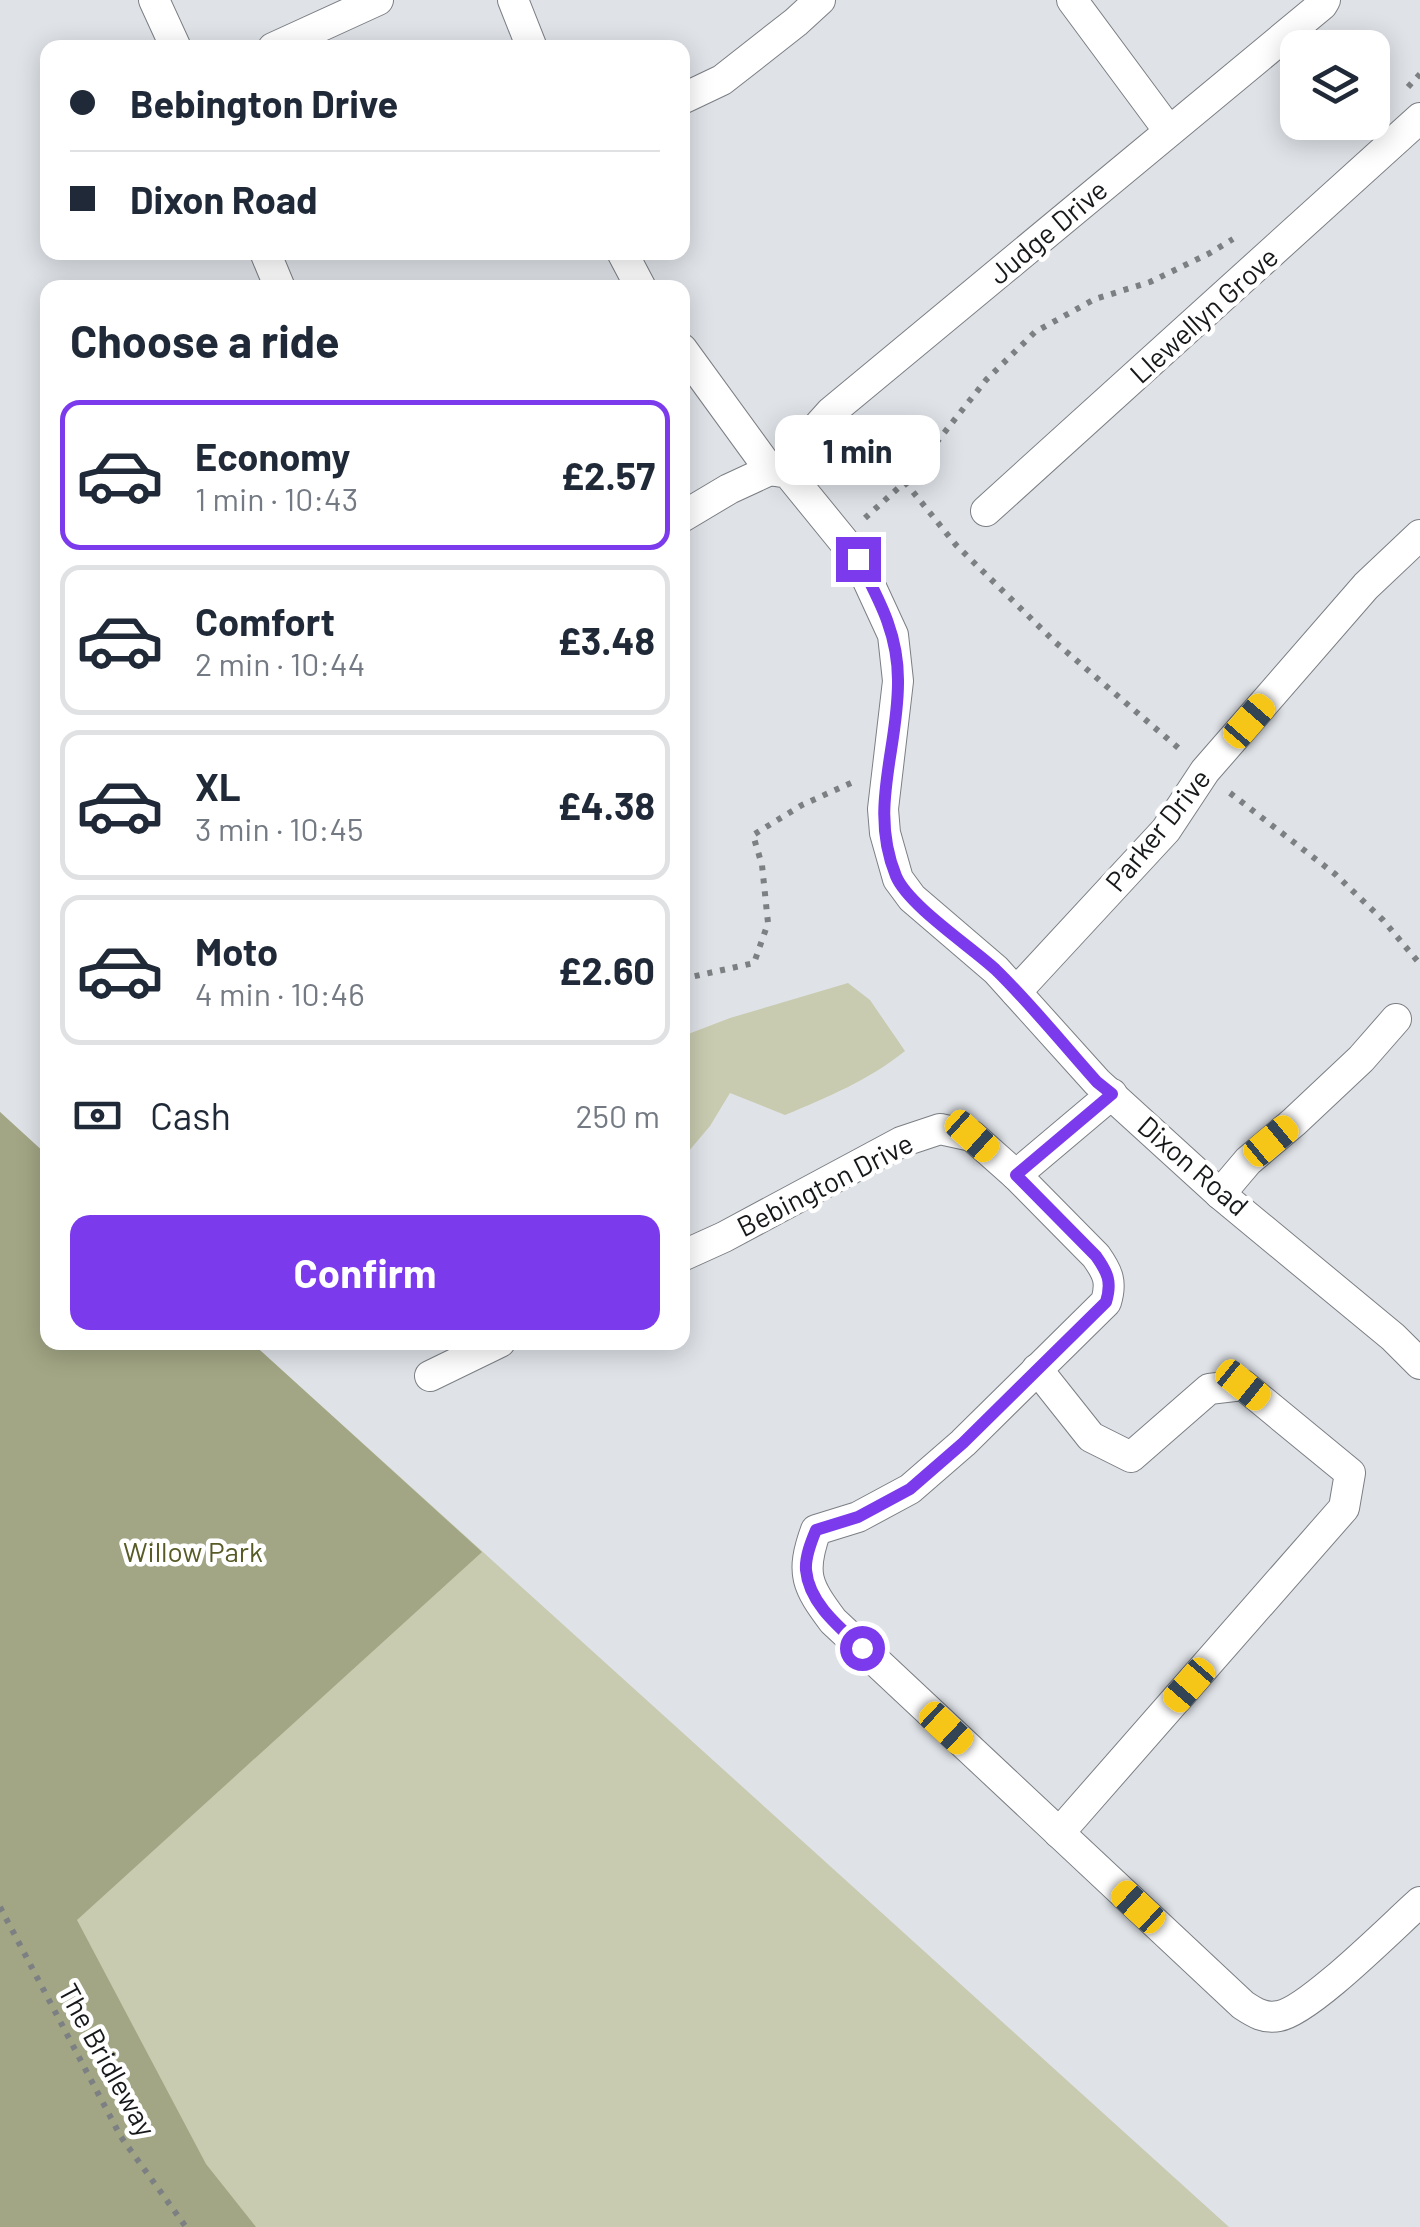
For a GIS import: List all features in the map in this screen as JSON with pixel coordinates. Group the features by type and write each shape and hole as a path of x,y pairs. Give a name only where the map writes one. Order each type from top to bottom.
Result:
{"street":[{"path":"154,0 172,40"},
{"path":"290,40 378,0"},
{"path":"512,0 529,40"},
{"path":"690,95 722,80 820,0"},
{"path":"1072,0 1169,131"},
{"name":"Judge Drive","path":"774,470 830,412 1325,0"},
{"name":"Llewellyn Grove","path":"986,511 1410,107"},
{"name":"Dixon Road","path":"690,360 774,470 793,478 858,559 894,635 898,681 883,809 885,833 898,880 912,898 996,970 1097,1082 1220,1194 1393,1337 1420,1364"},
{"path":"690,513 729,489 774,470"},
{"name":"Parker Drive","path":"1016,992 1166,830 1205,771 1366,586 1420,535"},
{"path":"1220,1194 1248,1160 1294,1122 1396,1019"},
{"path":"1016,1175 1112,1094"},
{"name":"Bebington Drive","path":"690,1252 901,1142 940,1129 972,1136 1016,1175 1107,1270 1111,1285 1106,1302 963,1443 910,1489 858,1517 816,1530 806,1569 813,1594 833,1622 1243,2005 1260,2016 1294,2012 1420,1902"},
{"path":"430,1376 484,1350"},
{"path":"1037,1370 1091,1437 1132,1457 1208,1389 1243,1385 1350,1474 1344,1508 1060,1833"}],"path":[{"path":"1410,107 1420,74"},
{"path":"841,538 905,482 986,380 1034,332 1095,299 1150,282 1243,232"},
{"path":"905,482 956,545 1055,642 1248,808 1336,874 1420,964"},
{"path":"690,978 754,963 768,922 762,865 753,834 802,805 888,766"},
{"name":"The Bridleway","path":"0,1907 121,2138 186,2227"}],"green space":[{"path":"848,983 870,1000 905,1051 863,1079 785,1115 730,1093 690,1150 690,1033"},
{"path":"0,1112 40,1149 40,1350 260,1350 1229,2227 0,2227"},
{"name":"Willow Park","path":"0,1112 40,1149 40,1350 260,1350 482,1552 77,1920 206,2164 256,2227 0,2227"}],"route":[{"path":"858,559 894,635 898,681 883,809 890,858 898,880 912,898 996,970 1112,1094 1016,1175 1107,1270 1111,1285 1106,1302 963,1443 910,1489 858,1517 816,1530 806,1569 813,1594 833,1622 862,1648"}]}
